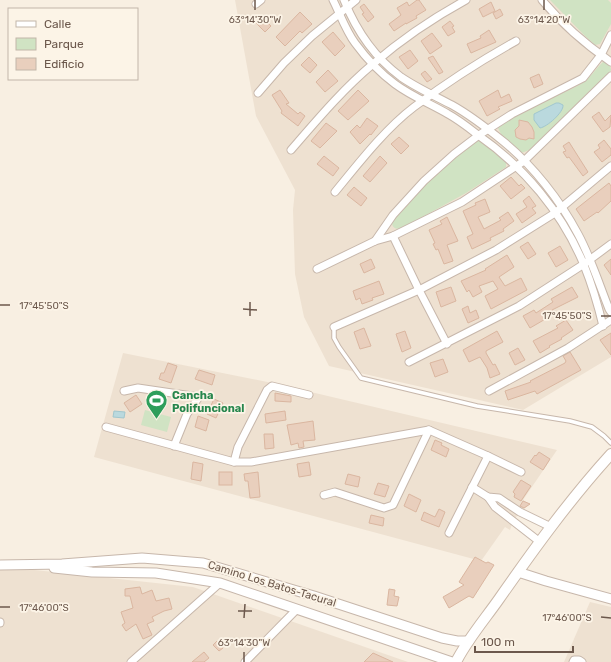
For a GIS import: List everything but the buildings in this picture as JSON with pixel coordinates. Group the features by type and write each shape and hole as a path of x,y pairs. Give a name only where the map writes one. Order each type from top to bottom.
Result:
{"main road":[{"path":"456,662 469,641 551,527 592,475 611,454"}],"street":[{"path":"333,0 354,42 372,64 396,85 449,114 479,135 517,166 537,188 570,237 584,264 603,326"},
{"path":"344,0 362,37 380,58 402,77 454,106 487,129 504,142 543,182 562,208 577,233 590,259 611,312"},
{"path":"258,93 284,63 312,36 356,0"},
{"path":"291,150 319,117 372,64 439,15 466,0"},
{"path":"542,0 554,15 584,42 611,62"},
{"path":"375,241 394,215 424,181 454,154 487,129 518,111 584,78 601,55 611,35"},
{"path":"335,192 360,161 384,135 413,108 478,63 516,41"},
{"path":"317,269 375,241 393,236 462,202 517,166 524,161 611,76"},
{"path":"334,327 419,290 496,250 562,208 611,166"},
{"path":"393,236 447,344"},
{"path":"409,362 519,306 584,264 611,244"},
{"path":"489,391 561,351 611,320"},
{"path":"234,462 238,447 267,390 272,386 309,395"},
{"path":"124,391 138,388 199,397 187,414 174,446"},
{"path":"106,427 234,462 251,462 429,430 521,472"},
{"path":"324,495 335,492 384,508 393,505 429,430"},
{"path":"449,533 488,456"},
{"path":"472,487 488,497 495,507 540,542"},
{"path":"488,497 499,498 520,512 551,527"},
{"path":"522,528 530,517"},
{"name":"Camino Los Batos-Tacural","path":"0,566 142,558 203,563 314,596 442,638 457,641 469,641"},
{"name":"Camino Los Batos-Tacural","path":"21,565 92,572 156,573 220,583 452,662"},
{"path":"518,572 611,599"},
{"path":"131,662 220,583"},
{"path":"245,662 297,609"},
{"path":"573,662 574,660 579,660 582,662"}],"lane":[{"path":"334,327 334,338 359,378 477,406 570,421 592,427 611,443"}],"shaded area":[{"path":"235,0 611,0 611,357 523,410 329,366 304,317 295,274 293,210 295,190 256,116"},
{"path":"123,353 277,384 557,450 523,500 530,504 520,512 513,521 510,530 505,527 481,561 94,457"},
{"path":"16,568 193,587 408,662 0,662 0,569"},
{"path":"590,602 611,607 611,662 564,662"}],"green space":[{"path":"550,0 608,0 611,3 611,24 600,44 595,45"},
{"path":"603,62 607,62 610,65 611,70 609,73 535,146 529,150 519,153 501,134 498,128 504,122 524,110 584,82"},
{"path":"479,139 506,161 506,167 466,193 404,227 400,229 394,228 392,224 401,210 442,169"},
{"name":"Cancha Polifuncional","path":"145,410 171,417 167,432 141,425"}],"water":[{"path":"556,103 563,105 563,108 551,122 540,128 534,120 534,114"},
{"path":"114,411 125,412 124,418 113,417"}],"place":[{"name":"Cancha Polifuncional","path":"156,420"}]}
